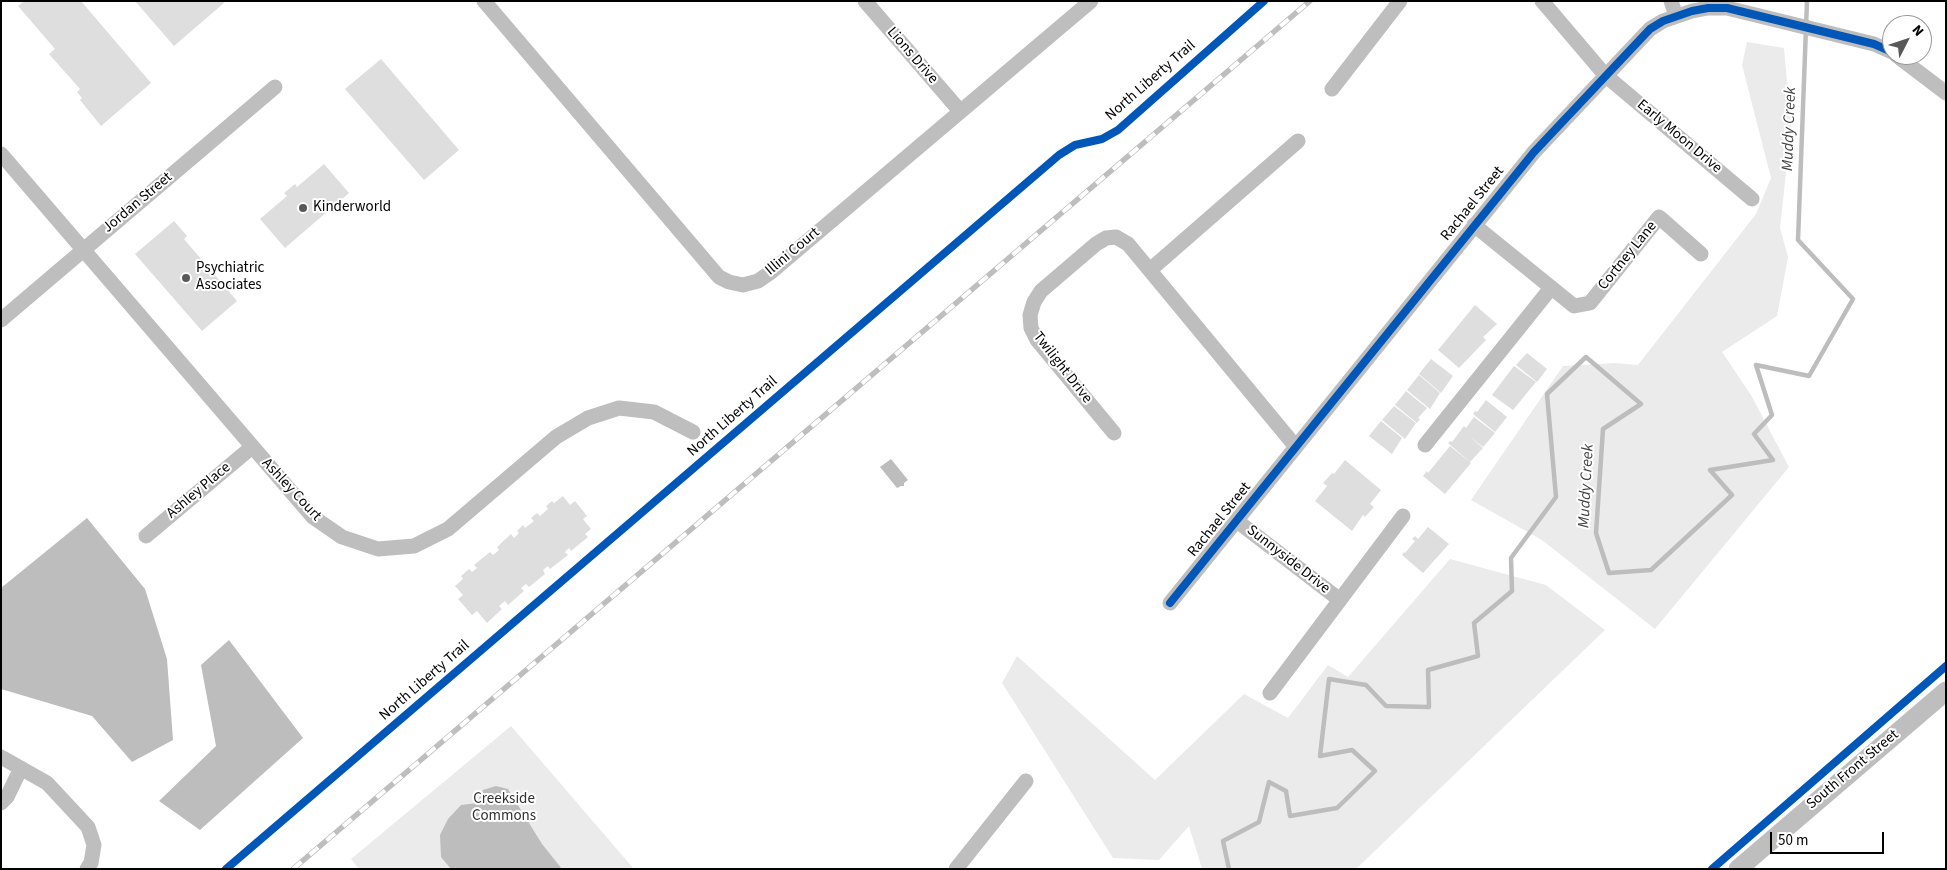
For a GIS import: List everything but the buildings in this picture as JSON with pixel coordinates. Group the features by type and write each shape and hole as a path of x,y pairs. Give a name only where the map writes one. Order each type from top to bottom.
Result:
{"street":[{"name":"Illini Court","path":"484,1 719,277 728,282 743,285 752,284 771,272 1091,1"},
{"name":"Lions Drive","path":"864,1 960,111"},
{"path":"1332,89 1400,1"},
{"name":"Early Moon Drive","path":"1542,1 1606,75 1752,198"},
{"path":"1671,1 1676,16"},
{"name":"Rachael Street","path":"1170,603 1534,152 1650,30 1663,21 1676,16 1708,8 1727,8 1882,48"},
{"path":"1909,65 1946,93"},
{"name":"Jordan Street","path":"1,320 275,87"},
{"path":"1150,270 1298,141"},
{"name":"Ashley Court","path":"1,154 313,517 342,537 378,549 414,546 448,530 556,437 588,418 620,408 654,412 693,432"},
{"name":"Cortney Lane","path":"1474,225 1574,306 1590,303 1659,217 1701,254"},
{"name":"Twilight Drive","path":"1114,433 1037,340 1031,328 1030,315 1034,302 1041,291 1096,244 1106,238 1116,237 1128,244 1296,447"},
{"path":"1425,445 1551,288"},
{"name":"Ashley Place","path":"146,536 252,446"},
{"name":"Sunnyside Drive","path":"1270,693 1403,516"},
{"name":"Sunnyside Drive","path":"1237,521 1340,600"},
{"name":"South Front Street","path":"1738,869 1946,691"},
{"path":"1,757 47,783 88,827 94,845 91,863 87,869"},
{"path":"1,803 7,797 21,768"},
{"path":"956,869 1026,781"}],"green space":[{"path":"1747,42 1784,48 1791,127 1780,228 1788,257 1777,316 1722,352 1751,395 1789,467 1655,629 1542,540 1471,500 1563,366 1615,363 1638,365 1756,214 1771,178 1742,65"},
{"path":"1450,559 1546,585 1605,630 1356,869 1202,869 1189,826 1159,860 1113,858 1002,683 1017,656 1155,780 1244,694 1288,718 1328,665 1348,677"},
{"name":"Creekside Commons","path":"511,726 634,869 359,869 351,859"}],"shaded area":[{"path":"891,459 908,480 904,483 904,486 897,488 880,467"},
{"path":"87,518 145,589 167,659 173,740 132,762 92,716 1,689 1,588"},
{"path":"229,640 303,738 200,830 159,801 216,746 201,665"},
{"path":"496,786 508,789 542,844 562,869 451,869 441,857 440,835 448,819 461,805 477,803 483,790"}],"waterway":[{"name":"Muddy Creek","path":"1229,869 1223,841 1259,822 1269,782 1286,791 1290,816 1337,808 1375,771 1352,750 1320,756 1329,679 1366,685 1386,706 1429,707 1428,670 1478,656 1474,623 1512,591 1511,558 1556,497 1547,394 1586,357 1641,404 1603,429 1596,533 1609,573 1651,570 1732,495 1710,470 1773,460 1754,434 1772,415 1756,365 1809,376 1853,299 1798,240 1807,1"}],"railway":[{"path":"293,869 1310,1"}],"cycle path":[{"name":"North Liberty Trail","path":"226,869 1059,155 1075,145 1102,139 1118,130 1264,1"},
{"path":"1170,603 1534,152 1650,29 1663,21 1692,11 1708,8 1727,8 1882,48"},
{"path":"1712,869 1946,666"}],"place":[{"name":"Kinderworld","path":"303,208"},
{"name":"Psychiatric Associates","path":"186,278"}]}
